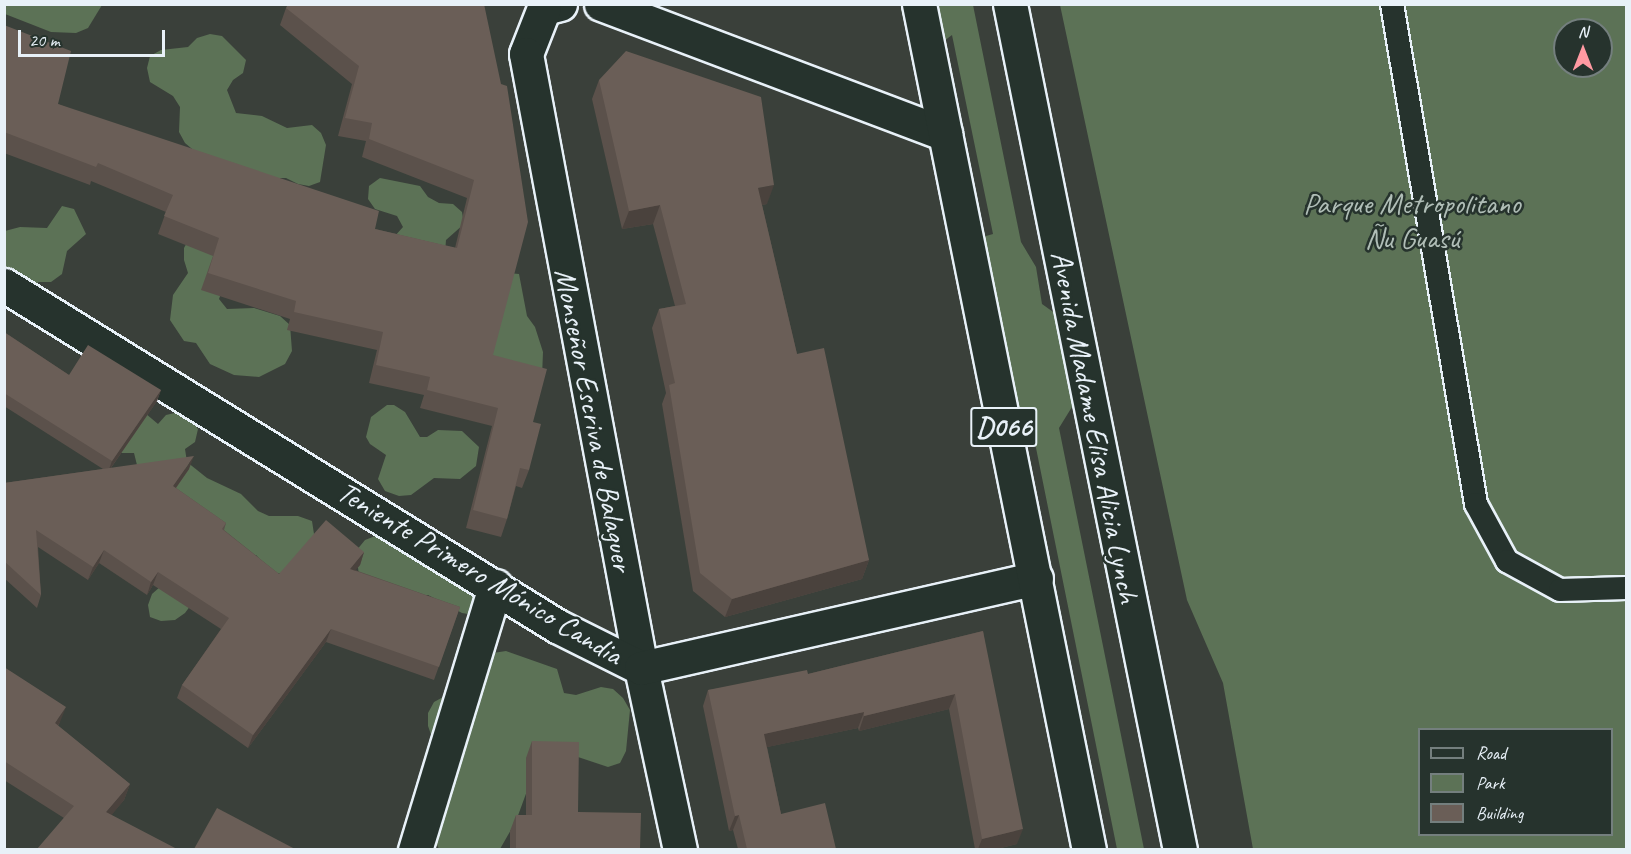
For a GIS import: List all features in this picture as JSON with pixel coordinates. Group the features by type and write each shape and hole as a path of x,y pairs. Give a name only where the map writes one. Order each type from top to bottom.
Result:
{"main road":[{"path":"601,4 945,134"},
{"name":"D066","path":"919,4 1089,849"},
{"name":"Avenida Madame Elisa Alicia Lynch","path":"1010,4 1180,849"},
{"name":"Monseñor Escriva de Balaguer","path":"547,6 526,54 641,668 680,849"},
{"name":"Teniente Primero Mónico Candia","path":"4,285 557,626 641,668 1035,578"},
{"path":"416,849 495,586"}],"lane":[{"path":"1392,4 1476,504 1507,561 1560,590 1626,588"}],"green space":[{"path":"900,4 973,5 1021,242 1036,267 1042,304 1063,319 1075,402 1059,428 1144,849 1117,849 1035,443 1027,441 1016,432 957,281 957,266 964,252 986,236 993,234 952,35 944,41 932,42 911,30 904,20"},
{"path":"4,5 102,5 88,28 76,33 51,32 5,14"},
{"name":"Parque Metropolitano Ñu Guasú","path":"1060,5 1626,5 1626,849 1253,849 1223,683 1187,600"},
{"path":"210,34 222,36 246,60 243,73 233,80 227,90 236,113 262,116 287,128 312,125 321,133 326,145 320,182 309,186 298,184 286,178 275,178 204,159 185,143 179,132 180,107 173,96 150,82 147,68 150,56 161,50 188,47 197,38"},
{"path":"380,178 420,186 428,197 439,203 453,204 462,212 464,224 446,240 445,253 394,237 403,227 397,216 375,209 368,199 369,186"},
{"path":"62,206 74,209 86,234 67,251 62,274 51,282 39,282 15,295 5,290 5,231 20,227 47,228"},
{"path":"211,221 224,286 219,299 227,309 254,308 280,316 290,325 292,351 285,364 259,377 234,375 210,364 196,343 184,341 170,320 173,295 188,273 184,260 184,248 190,237"},
{"path":"508,273 519,274 527,316 535,327 543,352 542,377 505,382 483,343"},
{"path":"387,405 394,405 405,412 420,437 427,437 438,430 462,431 479,447 476,466 460,479 434,478 411,495 399,496 385,491 378,479 386,455 370,444 366,437 371,417"},
{"path":"139,408 158,424 166,415 179,412 190,419 198,429 195,442 185,449 187,462 207,478 241,494 258,511 269,516 298,516 312,521 314,534 312,547 286,573 272,574 256,555 229,554 185,613 175,620 161,621 150,617 148,605 152,594 161,586 137,465 134,453 122,453 110,447"},
{"path":"414,521 452,539 486,567 474,615 462,613 428,595 391,596 359,576 356,551 365,540"},
{"path":"506,651 557,669 564,693 576,695 601,687 613,689 623,698 630,710 626,751 620,763 608,767 572,755 538,761 516,821 500,849 439,849 429,828 436,749 428,726 428,713 434,702 445,696 483,660 493,653"}],"building":[{"path":"288,4 484,4 501,84 507,86 528,222 493,355 547,369 533,422 541,424 529,470 520,468 507,519 473,510 498,408 427,390 430,377 376,365 383,332 294,312 296,301 208,273 219,238 164,216 173,195 98,163 96,167 4,132 4,25 71,51 58,104 379,211 375,229 457,248 474,180 369,139 372,123 345,118 359,66 286,8"},
{"path":"626,51 761,97 774,185 758,188 797,354 824,348 869,560 732,599 700,573 669,385 675,383 659,309 686,304 660,205 629,211 599,80"},
{"path":"4,332 69,375 88,345 161,390 112,461 4,393"},
{"path":"194,456 173,486 226,523 222,529 279,574 326,520 364,552 350,569 460,607 439,667 331,629 253,735 182,685 229,618 158,572 151,582 104,550 93,567 36,530 41,595 4,561 4,483"},
{"path":"983,631 1023,829 982,839 955,694 864,716 864,712 764,734 781,814 825,803 836,849 747,849 739,815 735,816 708,690 807,670 808,674"},
{"path":"4,667 66,707 55,723 130,784 106,812 177,849 37,849 74,806 4,761"},
{"path":"532,741 579,742 578,812 641,813 640,849 516,849 516,815 532,815"},
{"path":"217,808 295,849 194,849"}]}
